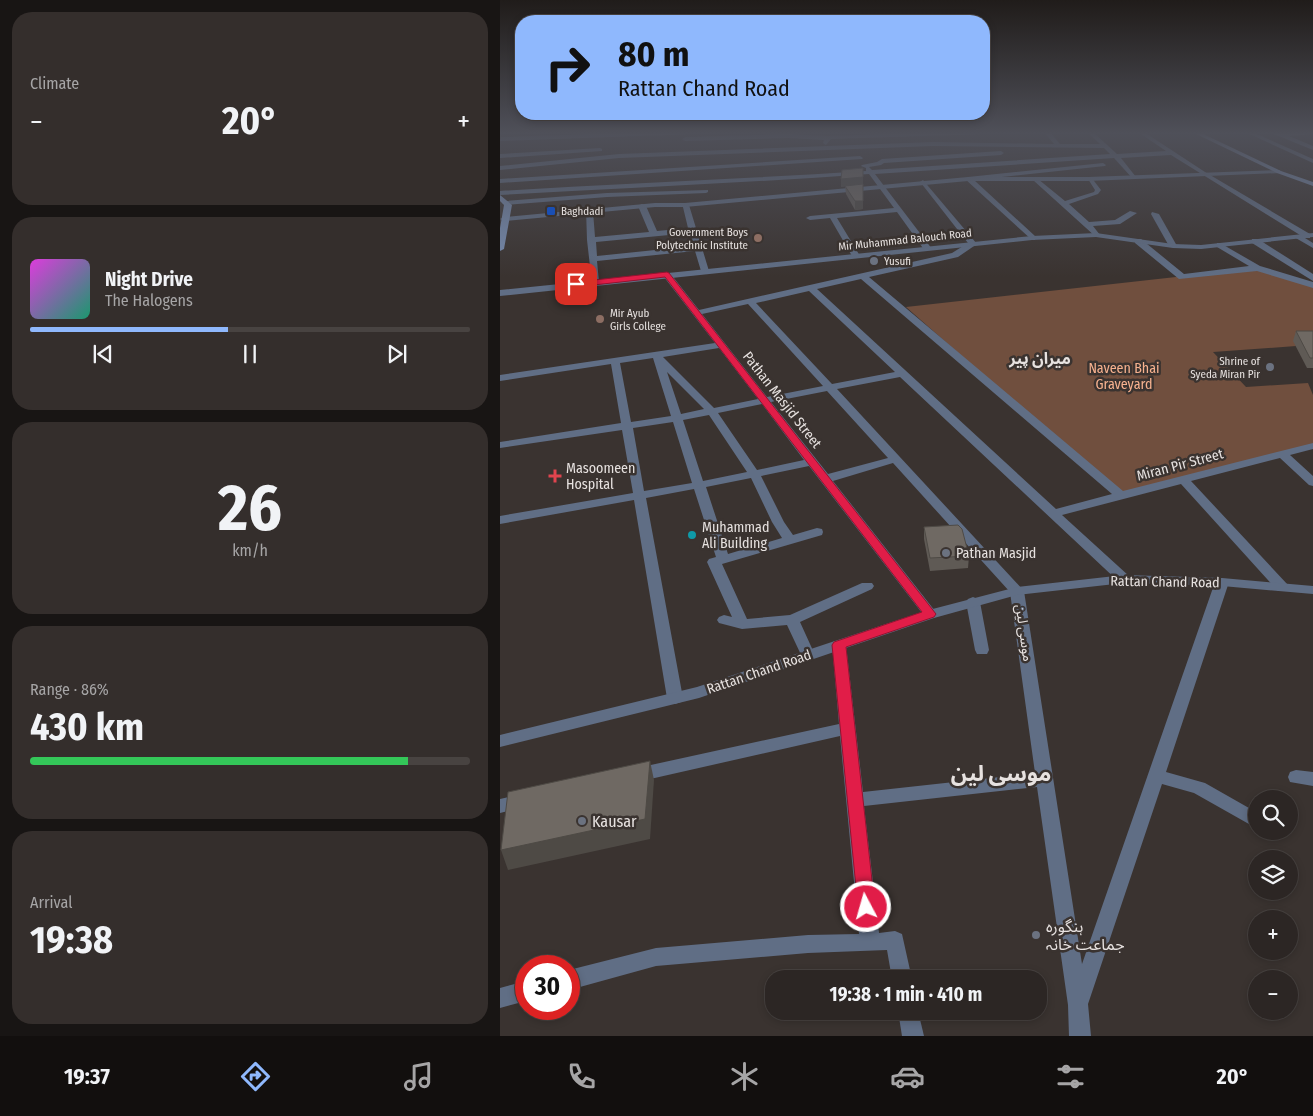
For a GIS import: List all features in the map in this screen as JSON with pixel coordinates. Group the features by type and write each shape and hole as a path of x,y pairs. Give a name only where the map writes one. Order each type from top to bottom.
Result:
{"main road":[{"path":"500,249 501,231 508,205 502,199"}],"street":[{"path":"536,191 541,180"},
{"path":"500,193 671,183 761,184 798,180"},
{"path":"876,180 928,249"},
{"path":"504,215 685,205 942,180"},
{"path":"971,180 1032,238"},
{"path":"1036,180 1096,235"},
{"path":"1063,204 1096,193 1098,190 1091,180"},
{"path":"1215,180 1310,236"},
{"path":"502,199 711,191 712,182"},
{"path":"696,313 955,255 973,244 923,182"},
{"path":"685,205 705,271"},
{"path":"642,206 654,234"},
{"path":"810,218 897,210"},
{"path":"589,211 595,282"},
{"path":"1086,224 1117,222 1133,213"},
{"path":"1155,214 1173,246"},
{"path":"832,216 856,256"},
{"path":"591,240 693,230"},
{"name":"Mir Muhammad Balouch Road","path":"500,293 1032,238 1096,235 1173,246 1220,245 1310,236"},
{"path":"1298,237 1313,246"},
{"path":"1138,241 1182,276 1257,268"},
{"path":"1255,241 1313,278"},
{"path":"1220,245 1257,268 1313,285"},
{"path":"593,259 698,248"},
{"name":"Pathan Masjid Street","path":"667,275 930,614"},
{"path":"863,276 1121,496"},
{"path":"811,288 1124,579"},
{"name":"موسی لین","path":"750,301 1017,591 1078,1005 1080,1036"},
{"path":"500,378 721,345"},
{"path":"656,355 712,412 754,473 778,522 790,540"},
{"path":"656,355 723,560"},
{"path":"615,360 675,698"},
{"path":"500,445 712,412 903,373"},
{"name":"Miran Pir Street","path":"1054,513 1313,446"},
{"path":"1282,454 1313,482"},
{"path":"825,479 896,459"},
{"path":"500,520 699,485 812,462"},
{"path":"1184,480 1283,588"},
{"path":"742,624 714,562 817,532"},
{"name":"Rattan Chand Road","path":"500,741 699,692 930,614 1017,591 1124,579 1222,582 1313,590"},
{"path":"1078,1005 1222,582"},
{"path":"724,620 742,624 792,620 867,586"},
{"path":"973,602 982,650"},
{"path":"792,620 808,655"},
{"path":"839,645 870,943"},
{"path":"618,780 847,728"},
{"path":"1156,776 1199,788 1248,816"},
{"path":"855,800 1045,779"},
{"path":"500,806 534,798"},
{"path":"580,977 656,957 808,944 870,943 895,940 900,970"},
{"path":"500,998 515,994"},
{"path":"910,1020 913,1036"}],"green space":[{"name":"Naveen Bhai Graveyard","path":"1257,268 1313,285 1313,342 1294,341 1296,346 1213,352 1246,387 1308,383 1313,395 1313,446 1121,496 906,307"}],"building":[{"path":"863,184 863,201 855,201 845,186"},
{"path":"1296,331 1313,331 1313,358 1310,358"},
{"path":"958,525 962,529 969,556 930,558 924,527"},
{"name":"Kausar","path":"650,761 645,819 501,850 508,792"}],"place":[{"name":"Baghdadi","path":"551,211"},
{"name":"Government Boys Polytechnic Institute","path":"758,238"},
{"name":"Yusufi","path":"874,261"},
{"name":"Mir Ayub Girls College","path":"600,319"},
{"name":"Shrine of Syeda Miran Pir","path":"1270,367"},
{"name":"Masoomeen Hospital","path":"555,476"},
{"name":"Muhammad Ali Building","path":"692,535"},
{"name":"Pathan Masjid","path":"946,553"},
{"name":"Kausar","path":"582,821"},
{"name":"ہنگورہ جماعت خانہ","path":"1036,935"}],"district":[{"name":"میران پیر","path":"1040,358"},
{"name":"موسی لین","path":"1001,773"}],"route":[{"path":"576,284 667,275 930,614 839,645 866,907"}]}
